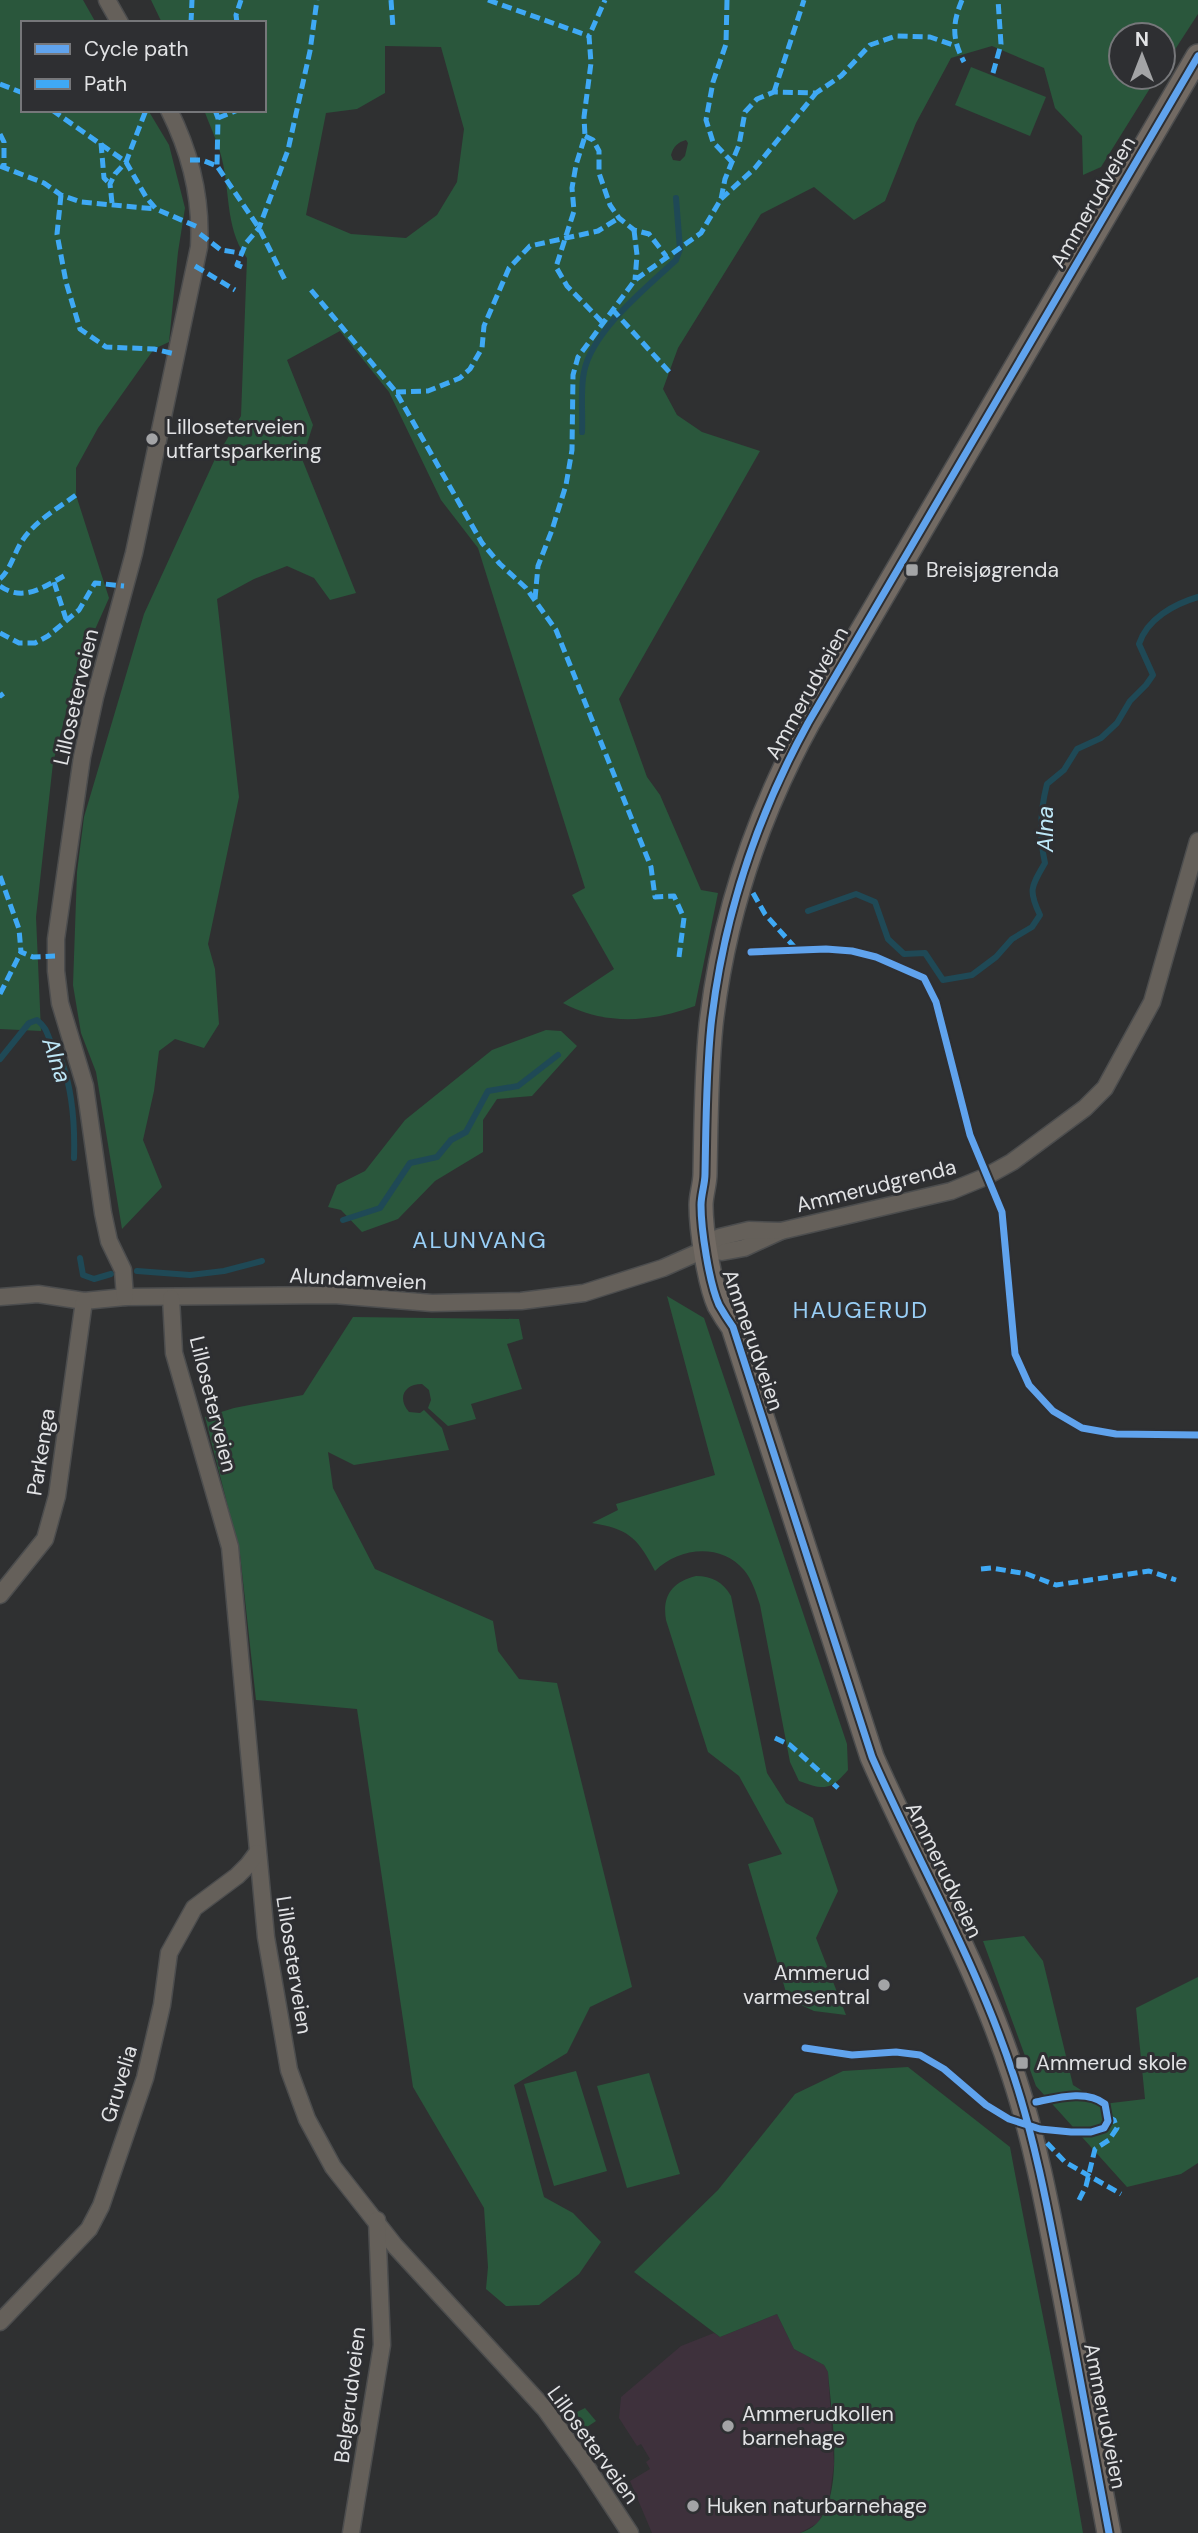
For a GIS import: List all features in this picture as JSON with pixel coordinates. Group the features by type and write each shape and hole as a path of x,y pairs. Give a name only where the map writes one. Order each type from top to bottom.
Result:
{"street":[{"path":"107,0 119,21"},
{"name":"Ammerudveien","path":"1109,2533 1051,2230 1031,2136 1014,2078 982,1989 872,1757 733,1327 732,1301 716,1246 714,1202 705,1177 708,1061 720,970 745,868 768,803 808,723 1198,56"},
{"name":"Lilloseterveien","path":"125,1297 123,1270 110,1241 103,1213 88,1100 60,1003 55,956 61,891 94,697 134,553 198,247 200,218 196,184 190,160 170,112"},
{"name":"Ammerudgrenda","path":"781,1231 951,1191 1013,1162 1085,1108 1105,1088 1152,1002 1198,841"},
{"name":"Alundamveien","path":"0,1297 38,1294 84,1301 125,1297 334,1295 432,1304 521,1301 584,1293 663,1268 716,1246 753,1245 781,1231"},
{"name":"Lilloseterveien","path":"171,1298 174,1353 230,1547 266,1937 289,2070 307,2119 333,2167 377,2220 394,2246 545,2409 630,2533"},
{"name":"Parkenga","path":"0,1595 45,1539 57,1496 84,1301"},
{"name":"Gruvelia","path":"0,2322 89,2229 101,2206 145,2078 162,2005 169,1953 194,1908 237,1876 257,1853"},
{"name":"Belgerudveien","path":"351,2533 382,2345 377,2220"}],"shaded area":[{"name":"Ammerudkollen barnehage","path":"777,2314 794,2349 824,2365 828,2372 834,2464 829,2501 818,2523 800,2533 652,2533 630,2481 650,2469 646,2462 650,2459 641,2444 637,2446 619,2418 621,2397 681,2346 714,2333 720,2337"}],"green space":[{"path":"0,0 83,0 95,21 21,21 21,112 149,112 169,145 185,208 169,342 154,349 98,428 76,468 76,495 109,598 77,670 53,763 36,917 41,1031 0,1029"},
{"path":"151,0 1198,0 1198,14 1177,46 1177,21 1107,21 1107,91 1148,91 1101,167 1083,175 1082,136 1055,108 1044,68 992,46 951,58 916,123 885,201 854,220 814,187 761,214 678,348 663,389 677,415 702,432 760,451 619,699 647,777 660,795 701,890 718,893 695,1006 662,1016 629,1019 595,1015 563,1003 614,969 572,895 585,888 478,548 441,500 389,392 340,331 287,360 313,425 302,459 356,593 330,600 314,578 287,566 254,579 217,599 239,797 208,944 215,969 219,1024 204,1048 175,1039 159,1051 154,1091 143,1140 162,1187 122,1229 96,1072 81,1033 73,985 77,872 84,817 144,614 215,459 241,416 247,258 231,221 223,165 205,112 266,112 266,21 161,21","holes":["385,46 441,47 464,129 457,182 437,215 406,238 351,234 306,215 326,113 357,109 385,93","686,140 688,143 685,156 680,161 673,160 671,155 675,147"]},
{"path":"971,67 1046,97 1030,136 955,105"},
{"path":"546,1030 561,1031 577,1046 532,1096 497,1099 483,1120 483,1152 435,1181 398,1219 362,1232 341,1210 328,1207 337,1185 365,1171 405,1120 492,1050"},
{"path":"667,1296 704,1318 847,1744 848,1770 836,1782 826,1787 799,1781 790,1762 760,1605 752,1582 744,1570 723,1555 699,1551 675,1557 655,1571 638,1543 631,1537 605,1525 592,1523 618,1510 616,1504 715,1475"},
{"path":"353,1317 519,1319 523,1339 507,1344 522,1389 471,1404 476,1419 448,1426 428,1408 431,1400 429,1390 422,1384 411,1386 404,1393 403,1402 409,1412 420,1413 424,1410 442,1428 449,1450 354,1465 328,1452 333,1488 375,1569 493,1621 498,1651 519,1679 557,1683 632,1987 590,2007 567,2053 514,2085 544,2197 573,2213 601,2242 579,2274 539,2305 506,2306 486,2289 488,2267 484,2208 413,2087 357,1709 256,1700 240,1554 205,1417 234,1408 303,1395"},
{"path":"696,1576 716,1581 731,1596 767,1773 786,1803 813,1818 838,1891 816,1938 846,2015 814,2011 788,1999 748,1864 782,1854 739,1776 708,1752 666,1620 665,1611 670,1591 681,1582"},
{"path":"1024,1936 1043,1961 1073,2085 1103,2104 1145,2099 1136,2008 1198,1977 1198,2163 1181,2174 1127,2187 1036,2086 983,1941"},
{"path":"908,2067 1010,2147 1083,2533 800,2533 818,2522 826,2508 834,2471 828,2372 824,2365 794,2349 777,2314 720,2337 634,2272 718,2190 795,2094 843,2071"},
{"path":"576,2071 607,2171 554,2186 524,2084"},
{"path":"649,2073 680,2174 627,2188 597,2086"},
{"path":"585,2408 596,2421 578,2433 571,2419 575,2413"}],"waterway":[{"path":"582,432 583,379 589,357 622,311 676,260 680,249 676,198"},
{"name":"Alna","path":"808,911 856,894 875,902 888,939 904,954 925,953 943,980 972,975 996,957 1012,939 1032,927 1040,915 1033,889 1045,863 1041,824 1047,784 1064,770 1077,749 1101,738 1117,723 1130,701 1153,675 1139,644 1148,627 1171,608 1198,597"},
{"name":"Alna","path":"0,1059 29,1023 37,1020 46,1030 62,1062 69,1086 74,1122 74,1158"},
{"name":"Alna","path":"343,1220 380,1208 410,1163 437,1157 451,1140 466,1132 488,1091 518,1086 558,1055"},
{"name":"Alna","path":"80,1258 83,1275 94,1279 111,1274"},
{"name":"Alna","path":"137,1271 190,1275 224,1271 262,1261"}],"marked path":[{"path":"191,21 192,0"},
{"path":"237,21 241,0"},
{"path":"242,267 237,265 246,243 259,228 288,150 310,51 317,0"},
{"path":"391,0 393,28"},
{"path":"488,0 589,36"},
{"path":"602,322 567,286 556,267 574,211 572,188 585,136 584,117 591,63 589,36 605,0"},
{"path":"727,0 726,44 713,82 706,120 713,142 732,162"},
{"path":"774,92 804,0"},
{"path":"962,0 956,17 955,31 957,46 964,62"},
{"path":"993,73 1001,44 998,0"},
{"path":"535,599 538,566 566,485 572,450 573,375 578,357 635,280 701,233 721,199 725,179 739,145 745,112 757,99 774,92 816,93 841,76 870,45 896,36 930,37 956,46"},
{"path":"0,84 21,92"},
{"path":"721,199 755,168 816,93"},
{"path":"55,112 126,162 156,209 200,228"},
{"path":"112,203 110,184 126,162 145,112"},
{"path":"216,112 218,118 217,166"},
{"path":"218,118 233,112"},
{"path":"0,134 4,142 4,167"},
{"path":"585,136 593,140 599,151 599,173 610,205 619,218 634,230 649,234 666,256"},
{"path":"101,143 104,178 110,184"},
{"path":"190,160 202,160 217,166 259,228 286,282"},
{"path":"0,166 44,183 61,195 81,202 156,209"},
{"path":"61,195 57,234 66,282 80,329 106,347 154,349 175,354"},
{"path":"396,392 428,391 460,378 470,369 482,348 484,326 509,268 530,246 598,231 619,218"},
{"path":"634,230 637,255 635,280"},
{"path":"200,234 221,250 240,253"},
{"path":"195,266 235,290"},
{"path":"311,290 396,392 482,543 526,588 556,630 651,867 655,897 674,896 684,918 679,957"},
{"path":"612,309 672,375"},
{"path":"0,579 27,534 76,495"},
{"path":"0,586 17,593 32,592 64,576"},
{"path":"54,582 66,619"},
{"path":"0,633 19,643 35,643 48,636 79,610 95,583 124,586"},
{"path":"0,693 3,697"},
{"path":"0,876 19,929 21,952 33,957 55,956"},
{"path":"753,893 765,914 797,950"},
{"path":"0,994 21,952"},
{"path":"981,1569 992,1568 1027,1574 1056,1585 1149,1571 1176,1580"},
{"path":"775,1738 790,1745 838,1788"},
{"path":"1079,2200 1086,2186 1095,2149 1109,2140 1117,2128 1114,2120 1108,2117"},
{"path":"1047,2143 1065,2162 1121,2194"}],"cycle path":[{"path":"1109,2533 1048,2211 1022,2103 983,1995 872,1757 733,1327 715,1295 706,1256 701,1205 705,1178 709,1044 717,985 724,946 745,869 773,795 808,723 1198,56"},
{"path":"751,952 826,949 852,951 876,957 924,978 936,1002 970,1135 1002,1212 1015,1354 1029,1385 1053,1411 1082,1428 1116,1434 1198,1435"},
{"path":"805,2048 852,2055 896,2052 920,2055 944,2069 986,2105 1009,2119 1040,2129 1091,2132 1104,2128 1108,2121 1105,2104 1098,2099 1071,2096 1036,2102"}],"place":[{"name":"Lilloseterveien utfartsparkering","path":"152,439"},
{"name":"Breisjøgrenda","path":"912,570"},
{"name":"Ammerud varmesentral","path":"884,1985"},
{"name":"Ammerud skole","path":"1022,2063"},
{"name":"Ammerudkollen barnehage","path":"728,2426"},
{"name":"Huken naturbarnehage","path":"693,2506"}],"district":[{"name":"ALUNVANG","path":"480,1240"},
{"name":"HAUGERUD","path":"861,1310"}]}
